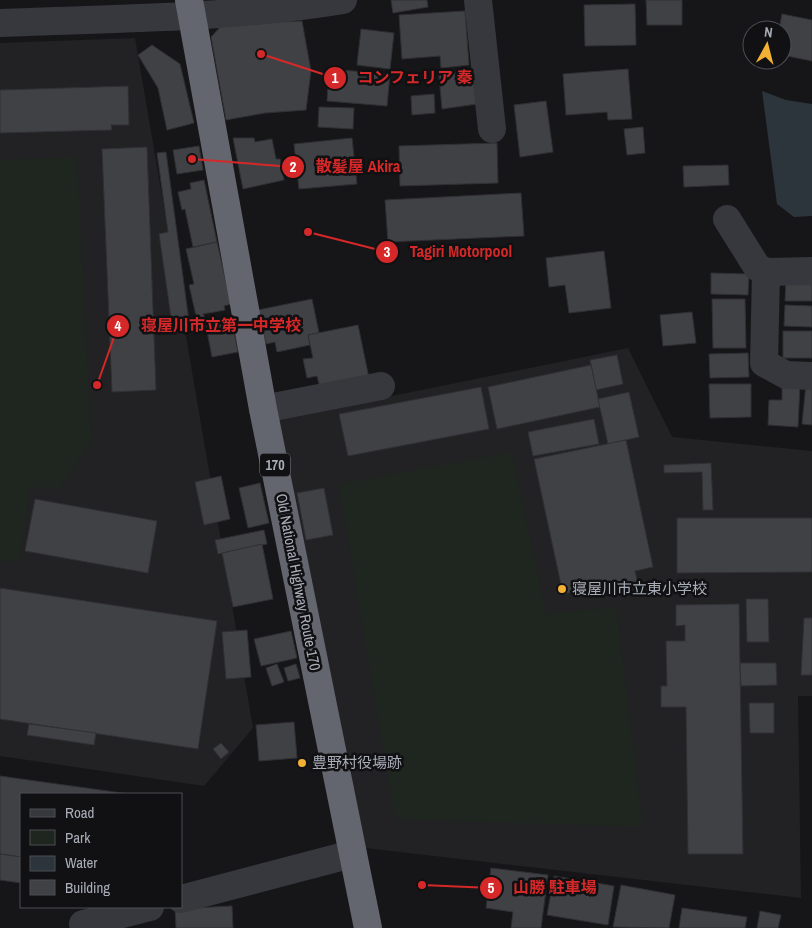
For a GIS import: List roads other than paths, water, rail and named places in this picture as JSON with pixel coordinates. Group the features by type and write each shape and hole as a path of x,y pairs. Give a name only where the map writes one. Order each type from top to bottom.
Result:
{"highway":[{"name":"Old National Highway Route 170","path":"190,8 264,409 368,928"}],"street":[{"path":"0,22 190,8 343,0"},
{"path":"478,0 492,129"},
{"path":"727,219 757,267 766,272 812,271"},
{"path":"766,272 764,363 786,375 812,376"},
{"path":"264,409 381,386"},
{"path":"182,899 352,854"},
{"path":"79,927 146,908"}],"water":[{"path":"762,91 786,100 812,104 812,216 794,217 777,204"}],"place":[{"name":"コンフェリア 秦","path":"261,54"},
{"name":"散髪屋 Akira","path":"192,159"},
{"name":"Tagiri Motorpool","path":"308,232"},
{"name":"寝屋川市立第一中学校","path":"97,385"},
{"name":"寝屋川市立東小学校","path":"562,589"},
{"name":"豊野村役場跡","path":"302,763"},
{"name":"山勝 駐車場","path":"422,885"}]}
